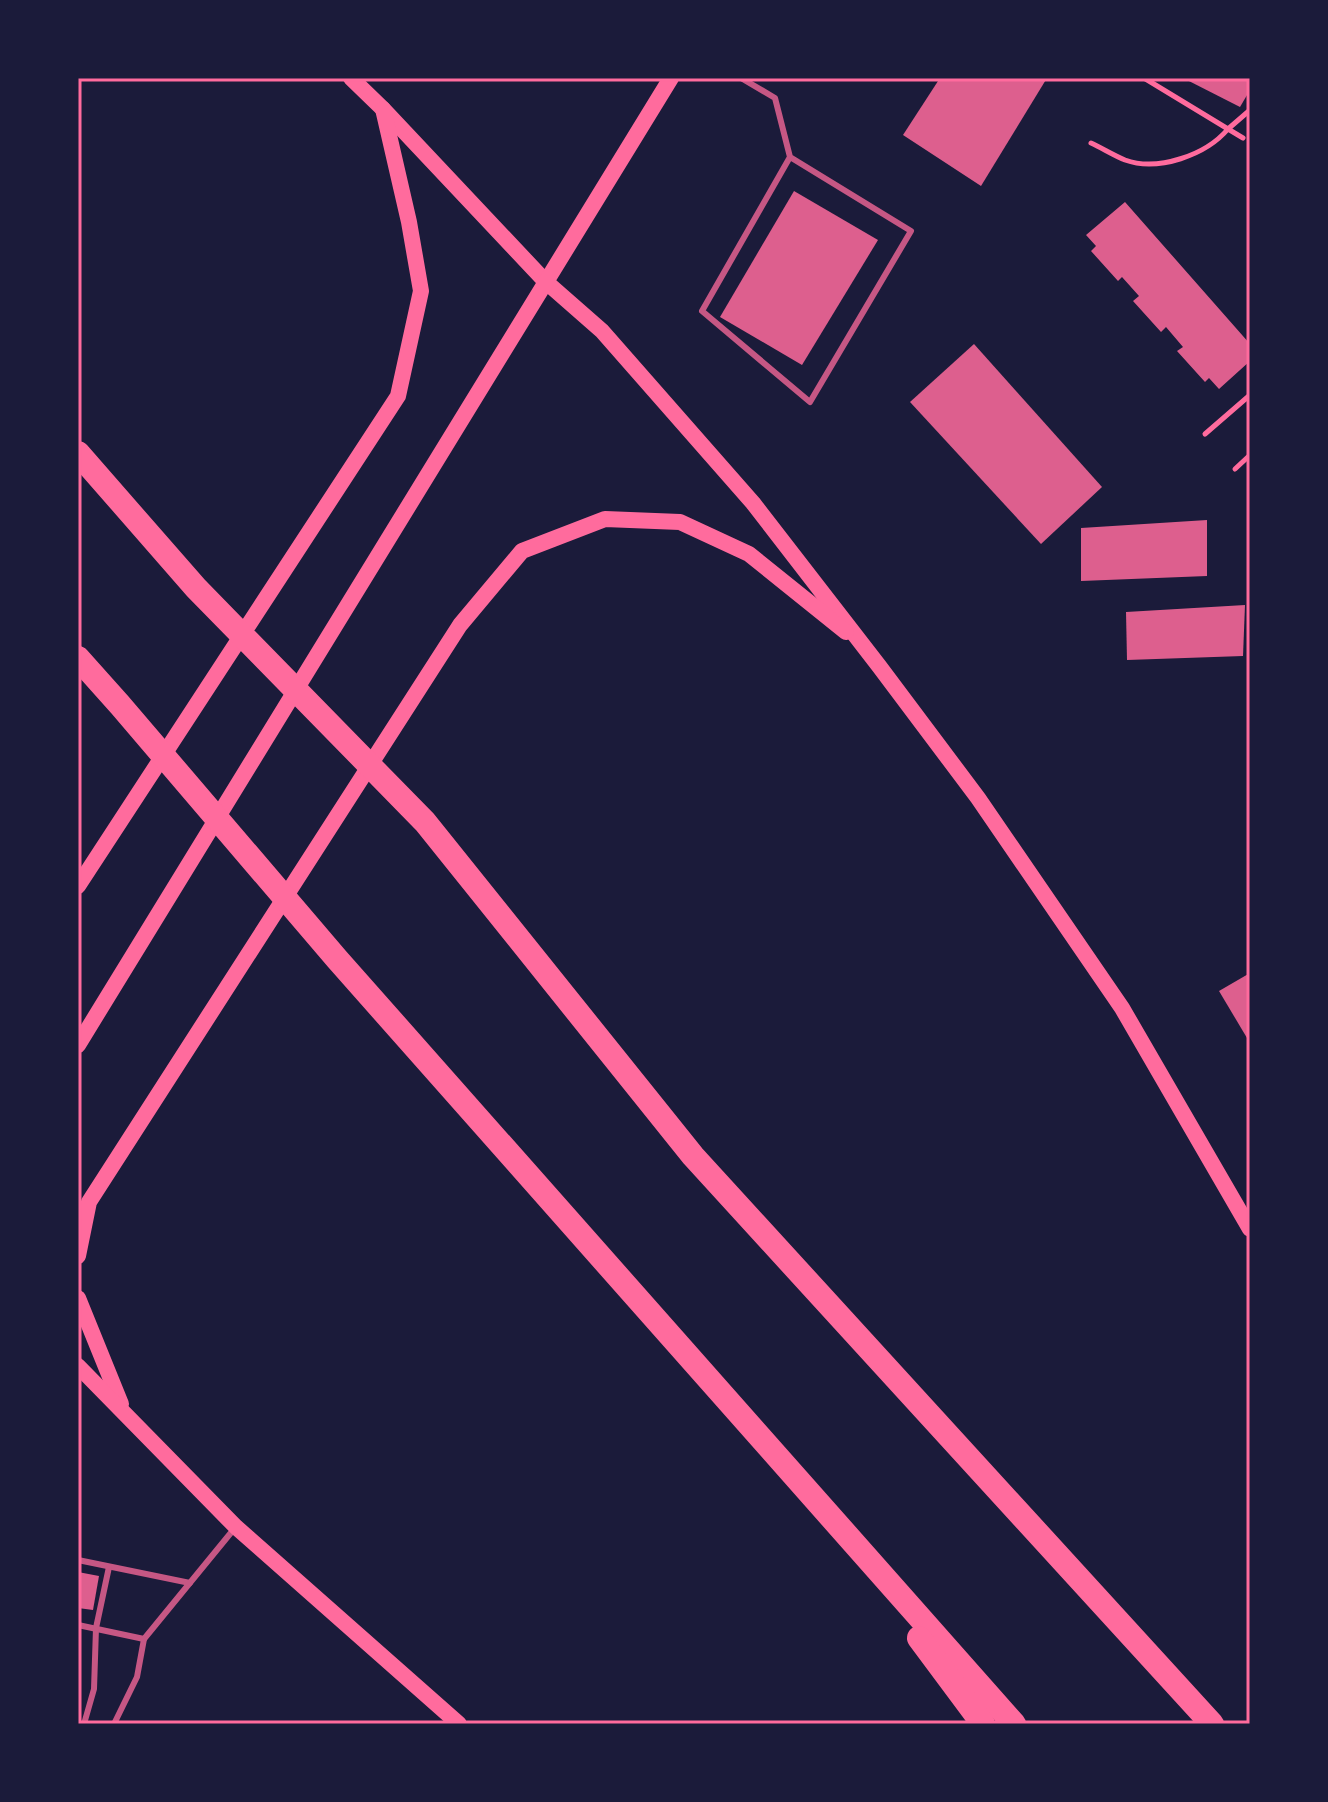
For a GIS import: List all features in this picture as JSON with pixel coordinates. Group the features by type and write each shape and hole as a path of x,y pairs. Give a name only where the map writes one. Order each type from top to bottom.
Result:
{"highway":[{"path":"78,453 196,588 425,822 693,1156 1212,1724"},
{"path":"78,658 337,959 1014,1724"},
{"path":"809,1493 983,1724"}],"main road":[{"path":"351,78 545,281 602,331 753,503 978,798 1122,1008 1250,1229"},
{"path":"78,1045 671,78"},
{"path":"78,886 398,396 421,291 383,109"},
{"path":"78,1256 89,1202 460,625 522,551 605,519 680,522 749,554 865,648"},
{"path":"78,1298 126,1414"},
{"path":"78,1366 236,1527 459,1724"}],"lane":[{"path":"741,78 775,98 790,157 702,311 810,402 911,231 790,157"},
{"path":"114,1724 137,1677 144,1639 236,1527"},
{"path":"78,1560 190,1583"},
{"path":"84,1724 94,1689 96,1628 109,1567"},
{"path":"78,1625 144,1639"}],"path":[{"path":"1144,78 1243,138"},
{"path":"1091,143 1126,160 1146,164 1168,161 1211,145 1250,110"},
{"path":"1205,434 1250,395"},
{"path":"1235,469 1250,455"}],"building":[{"path":"940,78 1047,78 981,186 903,135"},
{"path":"1183,78 1250,78 1250,90 1240,107"},
{"path":"794,191 878,240 802,365 720,317"},
{"path":"1125,202 1250,344 1250,361 1219,389 1209,378 1205,382 1177,351 1183,347 1166,327 1161,332 1133,301 1139,296 1122,277 1118,281 1091,251 1096,246 1086,235"},
{"path":"974,344 1102,487 1041,544 910,402"},
{"path":"1207,520 1207,576 1081,581 1081,528"},
{"path":"1245,605 1243,656 1127,660 1126,612"},
{"path":"1250,973 1250,1043 1219,991"},
{"path":"78,1572 99,1576 93,1610 78,1608"}]}
